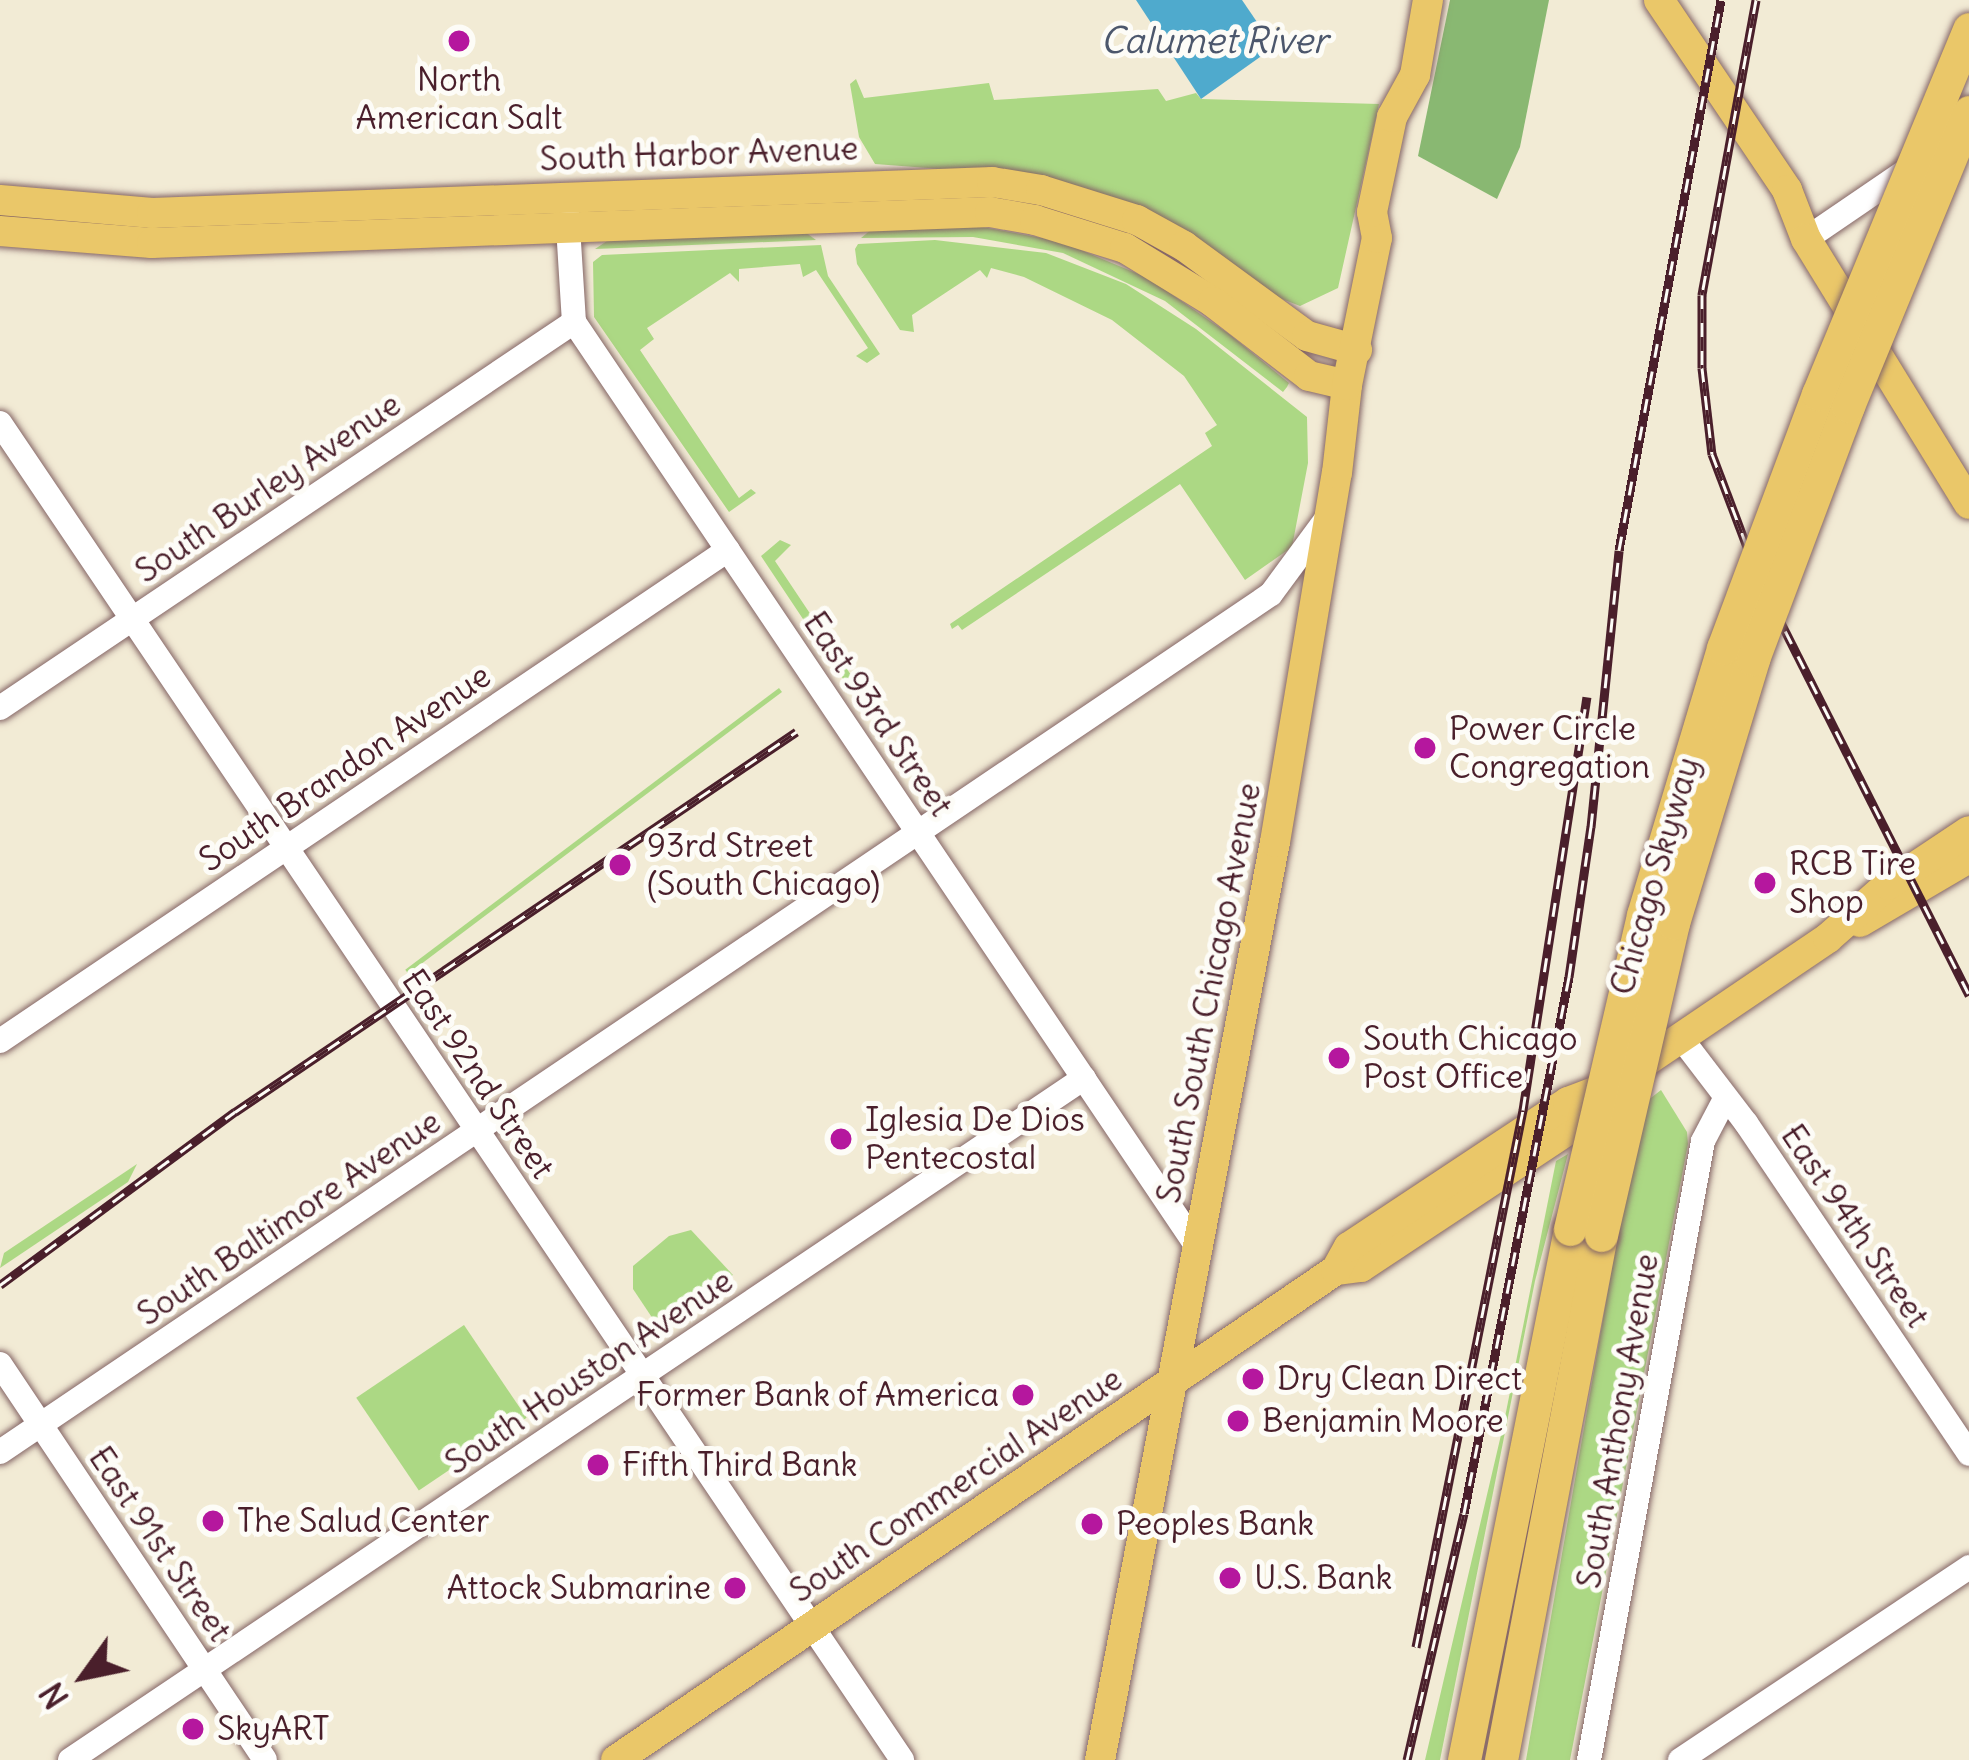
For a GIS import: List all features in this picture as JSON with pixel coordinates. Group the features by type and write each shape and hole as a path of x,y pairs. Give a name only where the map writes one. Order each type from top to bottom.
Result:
{"highway":[{"name":"Chicago Skyway","path":"1501,1760 1585,1232 1642,915 1723,648 1826,374 1969,29"},
{"name":"Chicago Skyway","path":"1464,1760 1585,1232 1746,681 1833,444 1969,112"}],"main road":[{"name":"South South Chicago Avenue","path":"1100,1760 1176,1378 1314,613 1347,386 1377,238 1388,219 1428,0"},
{"path":"1409,84 1427,64 1441,0"},
{"path":"1635,0 1773,205 1806,239"},
{"path":"1658,0 1786,190 1806,239 1966,493"},
{"name":"South Harbor Avenue","path":"0,231 152,243 928,181 992,182 1041,190 1137,220 1184,246 1306,336 1357,350"},
{"name":"South Harbor Avenue","path":"0,200 152,213 929,211 1035,220 1125,248 1213,302 1309,376 1347,386"},
{"name":"South Commercial Avenue","path":"616,1760 1336,1270 1349,1247 1568,1102 1608,1087 1828,938 1888,885 1969,831"},
{"name":"South Commercial Avenue","path":"1828,938 1903,902 1969,858"}],"street":[{"path":"1806,239 1969,128"},
{"name":"East 93rd Street","path":"567,210 574,322 1198,1248"},
{"name":"South Burley Avenue","path":"0,708 574,322"},
{"name":"East 92nd Street","path":"0,423 902,1760"},
{"name":"South Baltimore Avenue","path":"0,1452 1271,594 1331,511"},
{"name":"South Brandon Avenue","path":"0,1041 728,550"},
{"path":"1271,594 1314,613"},
{"name":"East 94th Street","path":"1681,1038 1969,1454"},
{"name":"South Houston Avenue","path":"70,1760 1084,1078"},
{"name":"South Anthony Avenue","path":"1589,1760 1702,1141 1725,1099"},
{"name":"East 91st Street","path":"0,1364 265,1760"},
{"path":"1680,1760 1969,1567"}],"green space":[{"path":"1450,0 1549,0 1520,147 1497,199 1418,156"},
{"path":"856,79 864,98 989,83 994,100 1158,89 1166,101 1196,93 1201,99 1379,104 1338,288 1300,306 1277,297 1217,254 954,170 875,164 859,137 850,84"},
{"path":"982,227 1059,241 1148,278 1229,334 1289,383 1287,387 1283,392 1165,301 1063,253 973,237 861,238 872,229"},
{"path":"805,232 816,240 595,249 607,241"},
{"path":"935,240 1046,253 1126,284 1196,329 1307,417 1308,463 1292,547 1245,580 1180,484 962,630 958,625 952,629 950,624 1212,446 1205,433 1217,425 1184,376 1112,320 1024,277 991,268 987,278 980,270 912,315 914,332 900,330 857,264 855,249 858,244"},
{"path":"821,245 828,276 880,354 867,363 856,356 868,348 816,270 803,277 800,264 739,269 739,282 730,273 647,328 654,339 640,350 739,498 751,489 756,493 729,512 594,317 593,262 602,255"},
{"path":"780,540 791,545 775,561 851,675 845,682 761,556"},
{"path":"779,688 782,692 408,974 405,970"},
{"path":"1661,1090 1687,1132 1688,1144 1570,1760 1526,1760 1617,1239 1647,1101"},
{"path":"1568,1154 1535,1281 1440,1760 1425,1760 1504,1422 1556,1161"},
{"path":"137,1164 128,1182 0,1268 4,1253"},
{"path":"691,1230 733,1275 657,1325 633,1289 633,1266 669,1236"},
{"path":"464,1325 527,1418 419,1491 356,1398"}],"water":[{"name":"Calumet River","path":"1136,0 1242,0 1274,47 1201,99"}],"railway":[{"path":"1407,1760 1464,1513 1569,977 1591,827 1619,550 1721,0"},
{"path":"1756,0 1702,295 1702,368 1712,454 1760,581 1969,995"},
{"path":"1416,1647 1523,1110 1587,697"},
{"path":"0,1285 235,1112 796,732"}],"place":[{"name":"North American Salt","path":"459,41"},
{"name":"Power Circle Congregation","path":"1425,748"},
{"name":"93rd Street (South Chicago)","path":"620,865"},
{"name":"RCB Tire Shop","path":"1765,883"},
{"name":"South Chicago Post Office","path":"1339,1058"},
{"name":"Iglesia De Dios Pentecostal","path":"841,1139"},
{"name":"Dry Clean Direct","path":"1253,1379"},
{"name":"Former Bank of America","path":"1023,1395"},
{"name":"Benjamin Moore","path":"1238,1421"},
{"name":"Fifth Third Bank","path":"598,1465"},
{"name":"The Salud Center","path":"213,1521"},
{"name":"Peoples Bank","path":"1092,1524"},
{"name":"U.S. Bank","path":"1230,1578"},
{"name":"Attock Submarine","path":"735,1588"},
{"name":"SkyART","path":"193,1729"}]}
